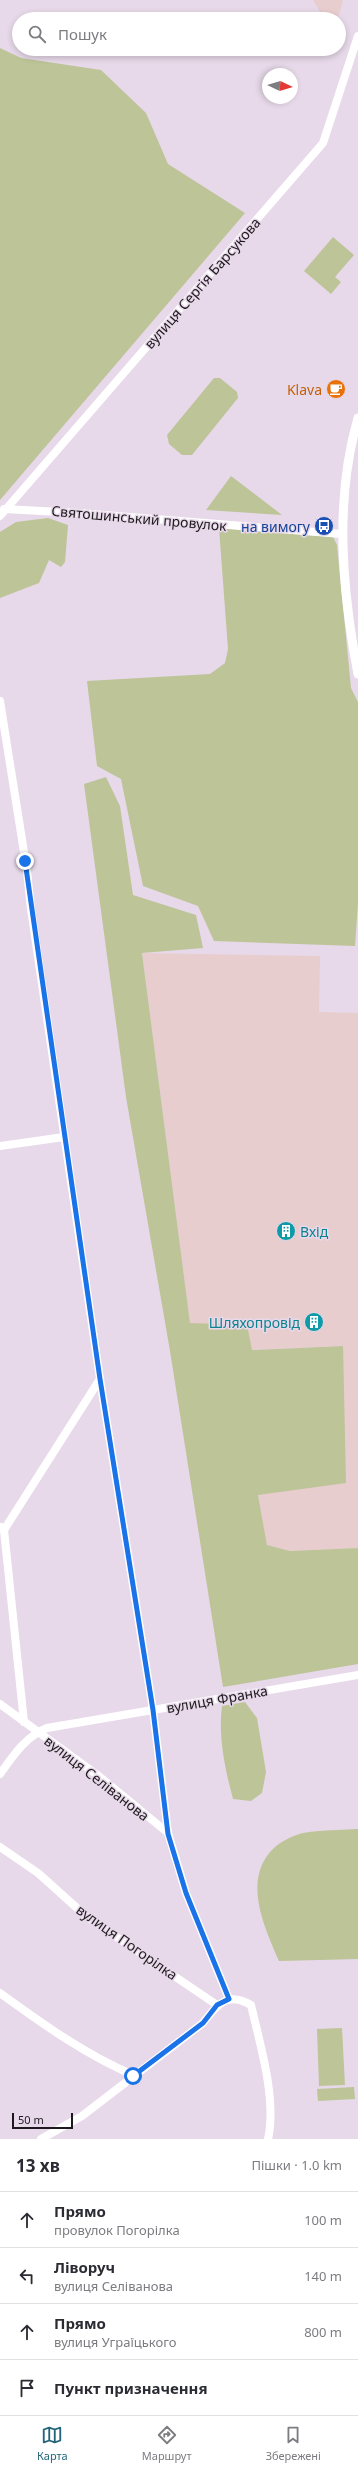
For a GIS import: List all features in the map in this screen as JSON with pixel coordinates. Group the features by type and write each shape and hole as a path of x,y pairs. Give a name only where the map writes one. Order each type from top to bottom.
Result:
{"street":[{"name":"вулиця Сергія Барсукова","path":"0,516 4,509 323,143 358,36"},
{"path":"358,418 352,441 342,534 349,630 358,674"},
{"name":"Святошинський провулок","path":"4,509 342,534"},
{"path":"0,701 27,871 31,908 58,1084 64,1137 100,1379 153,1710 168,1834 186,1893 229,1999"},
{"path":"0,1146 64,1137"},
{"path":"24,1722 2,1528 100,1379"},
{"name":"вулиця Франка","path":"0,1774 27,1740 37,1732 47,1728 358,1675"},
{"name":"вулиця Селіванова","path":"0,1704 100,1777 168,1834"},
{"name":"вулиця Погорілка","path":"0,1847 38,1873 87,1917 217,2005"},
{"path":"0,1993 66,2041 101,2062 133,2076"},
{"path":"41,2139 82,2116 203,2023 217,2005 229,1999 239,1998 251,2005 271,2107 271,2125 268,2139"}],"shaded area":[{"path":"313,0 343,0 340,12 320,12"},
{"path":"142,953 320,956 319,1012 358,1013 358,1548 290,1551 267,1545 258,1495 342,1346 251,1350 247,1325 190,1324"}],"green space":[{"path":"0,48 12,54 12,56 21,58 101,70 146,113 168,164 245,213 0,500"},
{"path":"333,237 354,255 335,277 341,282 331,294 304,271"},
{"path":"214,378 220,378 237,392 238,398 192,455 182,455 169,444 167,435"},
{"path":"231,476 282,515 206,510"},
{"path":"48,518 68,525 65,562 61,567 49,560 39,583 0,598 0,532 16,522"},
{"path":"219,528 333,537 337,545 351,688 358,702 358,903 355,946 214,941 198,906 143,886 121,779 97,766 87,681 210,674 225,663 228,649"},
{"path":"106,777 120,806 133,895 196,915 203,948 142,953 190,1323 247,1325 252,1350 343,1346 346,1483 258,1495 267,1545 290,1551 358,1548 358,1664 223,1687 170,1351 126,1097 84,784"},
{"path":"245,1702 257,1718 266,1772 262,1793 251,1801 233,1799 225,1765 221,1729 222,1706"},
{"path":"358,1829 358,1959 279,1961 267,1933 259,1902 257,1887 259,1873 265,1859 275,1847 288,1838 303,1833"},
{"path":"342,2028 345,2085 319,2086 317,2029"},
{"path":"354,2087 355,2099 318,2101 317,2089"}],"place":[{"name":"Klava","path":"336,389"},
{"name":"на вимогу","path":"324,526"},
{"name":"Вхід","path":"286,1231"},
{"name":"Шляхопровід","path":"314,1322"}],"route":[{"path":"25,861 54,1071 58,1084 64,1137 100,1379 153,1710 168,1834 186,1893 229,1999 217,2005 203,2023 133,2076"}]}
